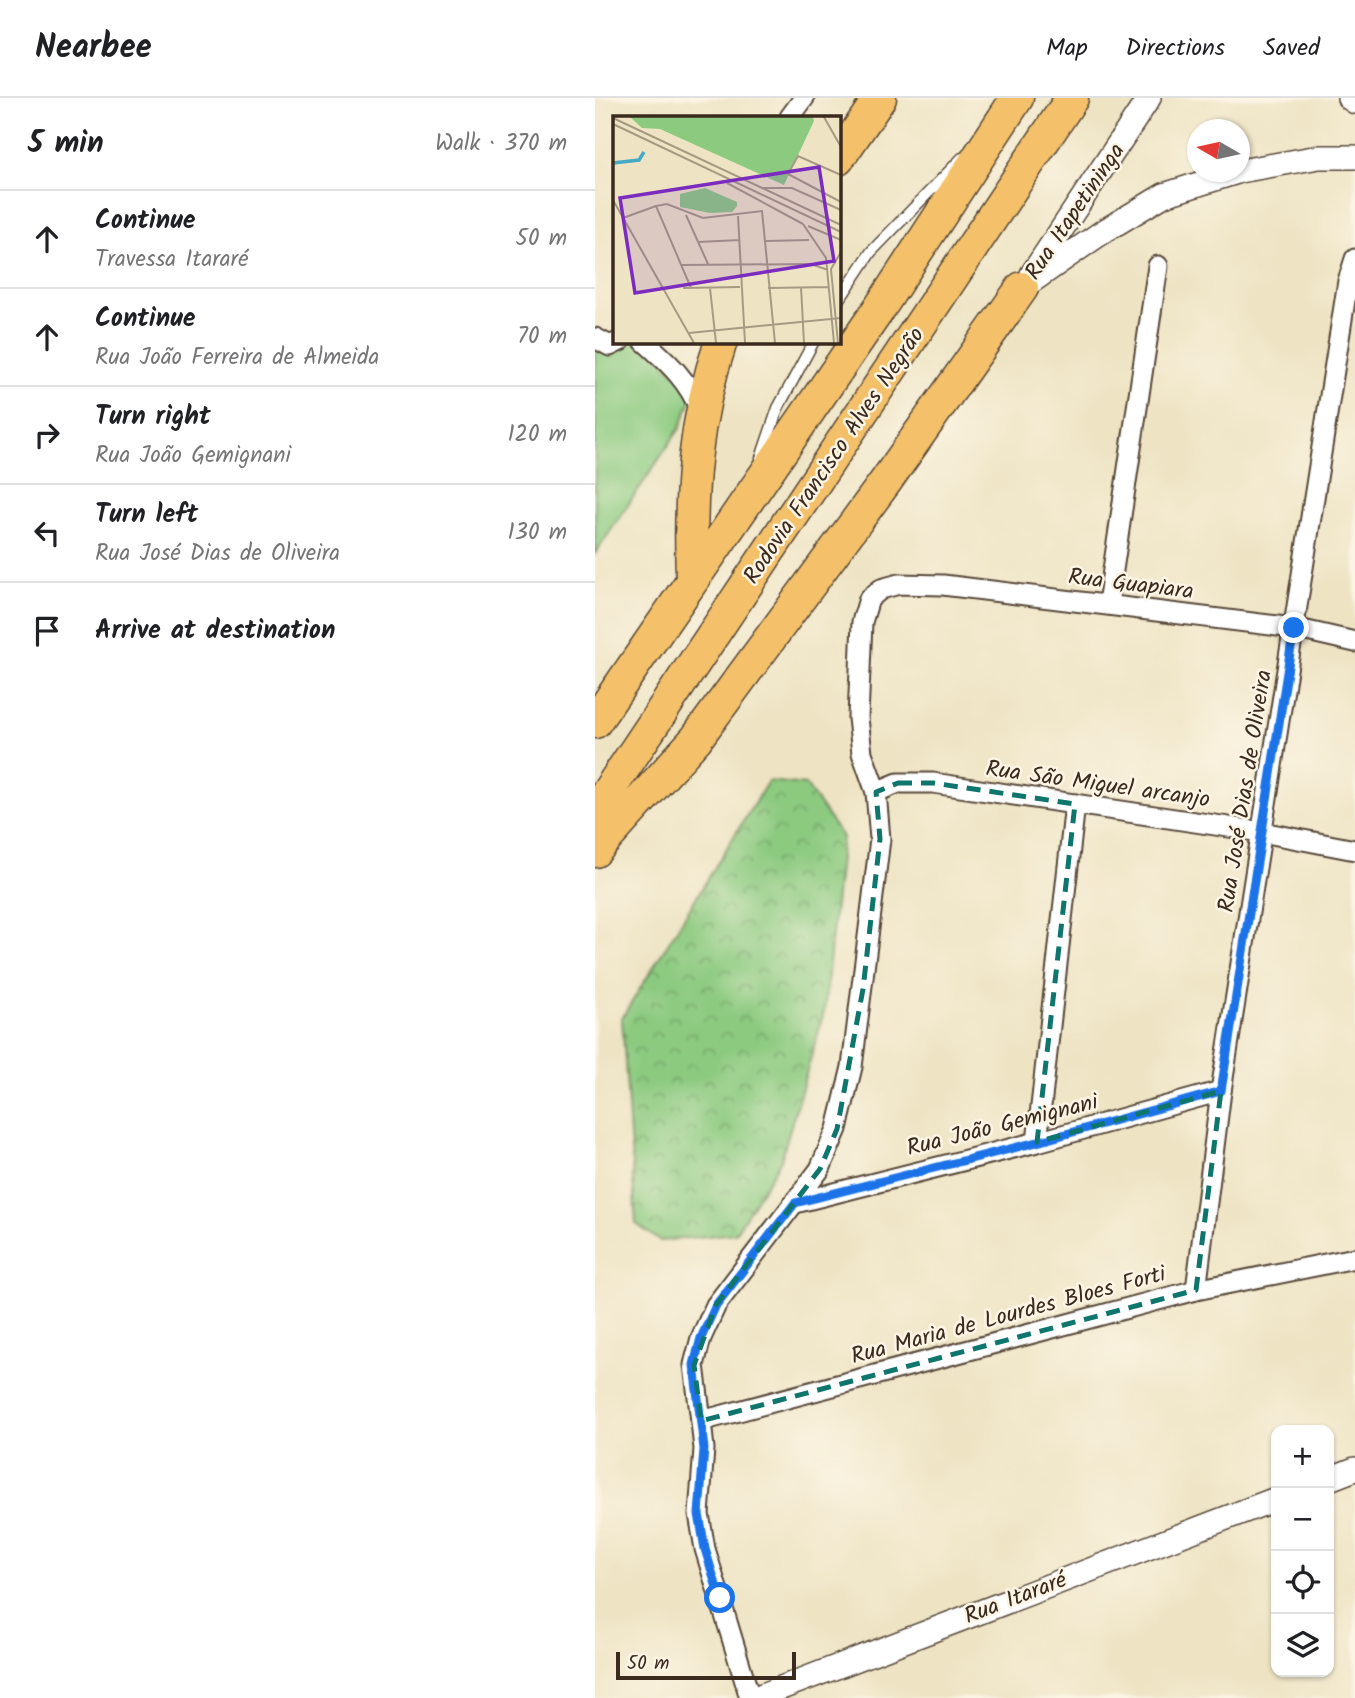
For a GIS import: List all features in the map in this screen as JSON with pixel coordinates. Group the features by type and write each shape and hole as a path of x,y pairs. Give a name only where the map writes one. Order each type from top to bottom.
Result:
{"highway":[{"path":"840,156 880,98"},
{"name":"Rodovia Francisco Alves Negrão","path":"595,811 1072,98"},
{"name":"Rodovia Francisco Alves Negrão","path":"595,722 692,577 879,309 1014,103"},
{"path":"595,851 696,739 886,481 1022,288"},
{"path":"692,577 690,501 701,413 720,343"}],"street":[{"path":"791,116 804,98"},
{"name":"Rua Itapetininga","path":"1022,288 1149,98"},
{"path":"1349,98 1355,102"},
{"path":"1250,169 1319,157 1355,157"},
{"path":"1022,288 1101,233 1164,195 1204,182"},
{"name":"Rua José Dias de Oliveira","path":"1196,1290 1221,1091 1348,281 1355,259"},
{"path":"1108,604 1158,266"},
{"path":"595,338 604,344 618,343"},
{"path":"646,343 667,361 694,393 701,413"},
{"name":"Rua Guapiara","path":"876,792 862,753 858,718 862,622 869,599 881,589 899,584 943,585 1294,628 1355,642"},
{"name":"Rua São Miguel arcanjo","path":"876,792 898,783 933,783 1262,832 1355,850"},
{"path":"750,1698 701,1526 704,1449 694,1365 701,1338 716,1305 820,1168 837,1129 852,1067 880,839 876,792"},
{"path":"1037,1142 1076,804"},
{"name":"Rua João Gemignani","path":"795,1203 1037,1142 1221,1091"},
{"name":"Rua Maria de Lourdes Bloes Forti","path":"701,1421 1196,1290 1355,1258"},
{"path":"1334,1477 1355,1469"},
{"name":"Rua Itararé","path":"755,1698 1271,1501"}],"lane":[{"path":"840,299 871,252 1014,103"},
{"path":"748,496 778,408 813,343"}],"highlighted area":[{"path":"898,783 933,783 1075,804 1037,1142 1221,1091 1196,1290 701,1421 694,1365 716,1305 820,1169 837,1129 863,989 880,839 876,792"}],"green space":[{"path":"595,338 613,339 613,343 646,343 694,393 680,428 595,554"},
{"path":"768,781 806,785 842,837 824,1012 781,1160 735,1233 660,1241 636,1224 622,1018"}],"route":[{"path":"720,1598 705,1549 699,1514 704,1449 694,1365 701,1338 716,1305 795,1203 1037,1142 1221,1091 1294,628"}]}
